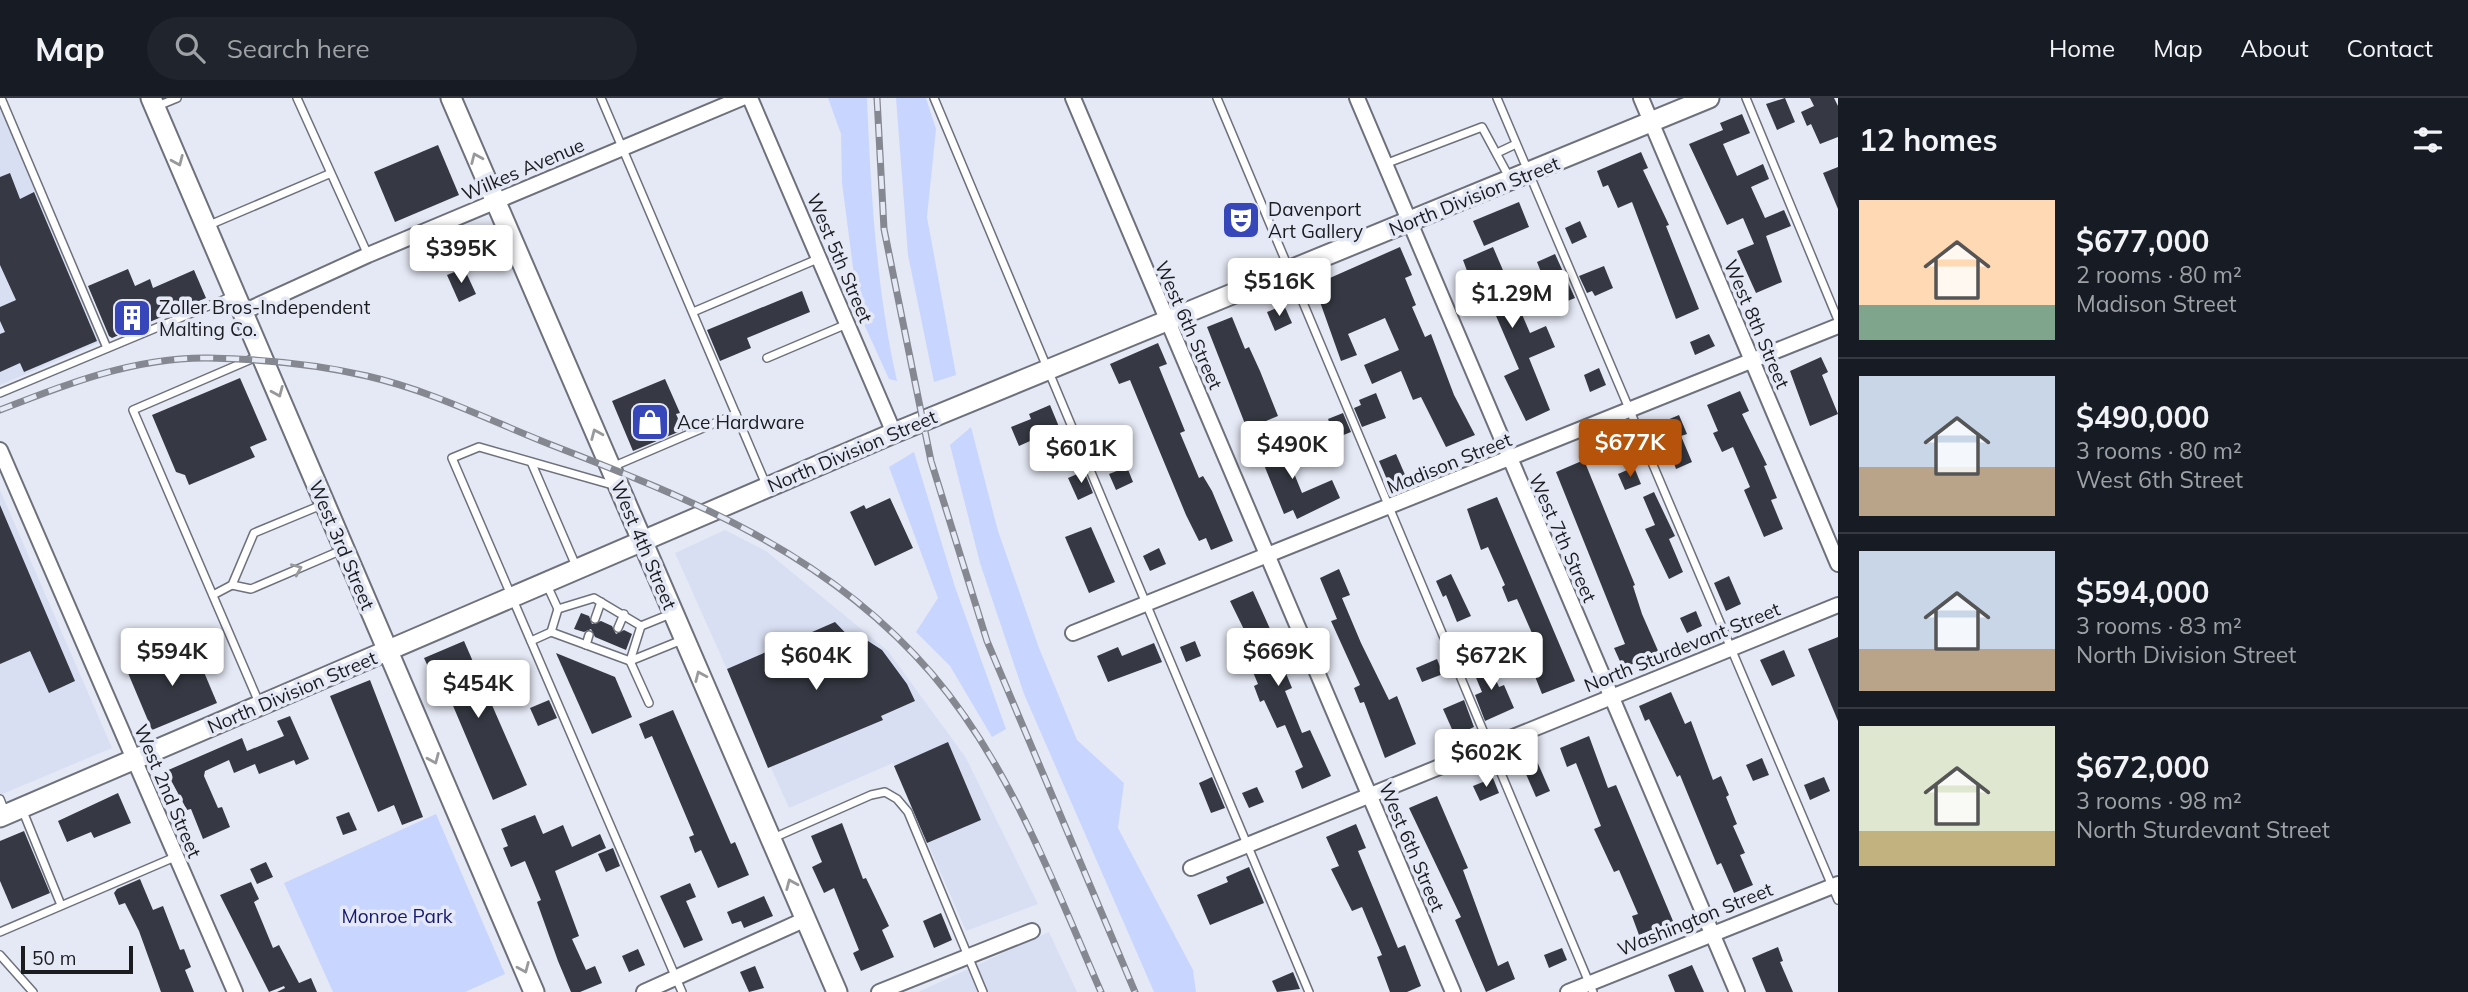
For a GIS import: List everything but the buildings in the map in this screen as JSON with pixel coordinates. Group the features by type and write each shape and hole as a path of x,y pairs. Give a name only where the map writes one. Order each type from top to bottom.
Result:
{"main road":[{"name":"West 4th Street","path":"451,98 837,992"},
{"name":"North Division Street","path":"7,810 134,760 1046,369 1652,124 1709,98"},
{"name":"West 3rd Street","path":"153,103 534,992"}],"street":[{"name":"Wilkes Avenue","path":"239,303 368,255 741,98"},
{"name":"West 5th Street","path":"750,98 894,433"},
{"name":"West 6th Street","path":"1073,98 1453,992"},
{"name":"West 7th Street","path":"1357,98 1508,460 1737,992"},
{"name":"West 8th Street","path":"1641,98 1838,564"},
{"name":"Madison Street","path":"1073,633 1838,326"},
{"name":"West 2nd Street","path":"0,450 235,992"},
{"name":"North Sturdevant Street","path":"1191,868 1838,605"},
{"name":"Washington Street","path":"1568,992 1592,987 1712,933 1836,890"},
{"path":"644,992 679,985 806,919"},
{"path":"879,992 1032,931"}],"lane":[{"path":"1,98 107,348"},
{"path":"153,103 177,98"},
{"path":"297,98 368,255"},
{"path":"601,98 767,488"},
{"path":"934,98 1309,992"},
{"path":"1217,98 1592,987"},
{"path":"1497,98 1516,144 1519,178"},
{"path":"1746,98 1838,320"},
{"path":"1385,164 1482,127 1497,153 1519,178 1630,411 1836,890"},
{"path":"1497,153 1516,144"},
{"path":"206,226 329,173"},
{"path":"693,312 820,258"},
{"path":"0,393 107,348 239,303"},
{"path":"767,358 848,324"},
{"path":"260,705 133,410 261,355"},
{"path":"611,468 736,414"},
{"path":"620,487 479,447 453,458 679,985"},
{"path":"532,464 578,569"},
{"path":"213,595 232,585 254,533 324,503"},
{"path":"232,585 251,589 344,549"},
{"path":"546,583 558,609 551,632"},
{"path":"558,609 594,598 641,626"},
{"path":"595,619 601,602"},
{"path":"641,626 673,613"},
{"path":"618,628 624,614"},
{"path":"641,626 630,661 649,704"},
{"path":"531,641 551,632 630,661 684,639"},
{"path":"586,645 589,635"},
{"path":"608,653 612,644"},
{"path":"771,839 871,795 885,792 897,799 908,812 983,992"},
{"path":"7,810 61,905"},
{"path":"0,932 175,857"},
{"path":"1,959 33,992"}],"shaded area":[{"path":"0,98 101,342 0,385"},
{"path":"0,490 112,748 0,795"},
{"path":"725,530 766,551 888,651 966,758 1038,904 966,931 893,763 789,808 675,553"},
{"path":"1049,932 1077,992 918,992"}],"green space":[{"path":"828,98 867,98 879,275 897,381 889,379 859,313 842,183 841,134"},
{"path":"896,98 926,98 936,129 927,217 956,375 934,382 908,255"},
{"path":"971,427 998,531 1039,648 1077,740 1124,783 1118,828 1193,970 1196,992 1154,992 1024,694 980,563 950,445"},
{"path":"914,452 955,587 1006,729 992,737 950,666 916,632 938,598 889,467"},
{"name":"Monroe Park","path":"436,814 505,974 465,992 333,992 284,883"}],"railway":[{"path":"877,98 884,229 931,461 987,641 1135,992"},
{"path":"0,410 76,382 154,362 208,358 328,368 390,382 436,397 655,487 756,535 849,595 892,632 932,674 960,709 985,747 1028,827 1101,992"}],"place":[{"name":"Davenport Art Gallery","path":"1241,220"},
{"name":"Zoller Bros-Independent Malting Co.","path":"132,318"},
{"name":"Ace Hardware","path":"650,422"}]}
